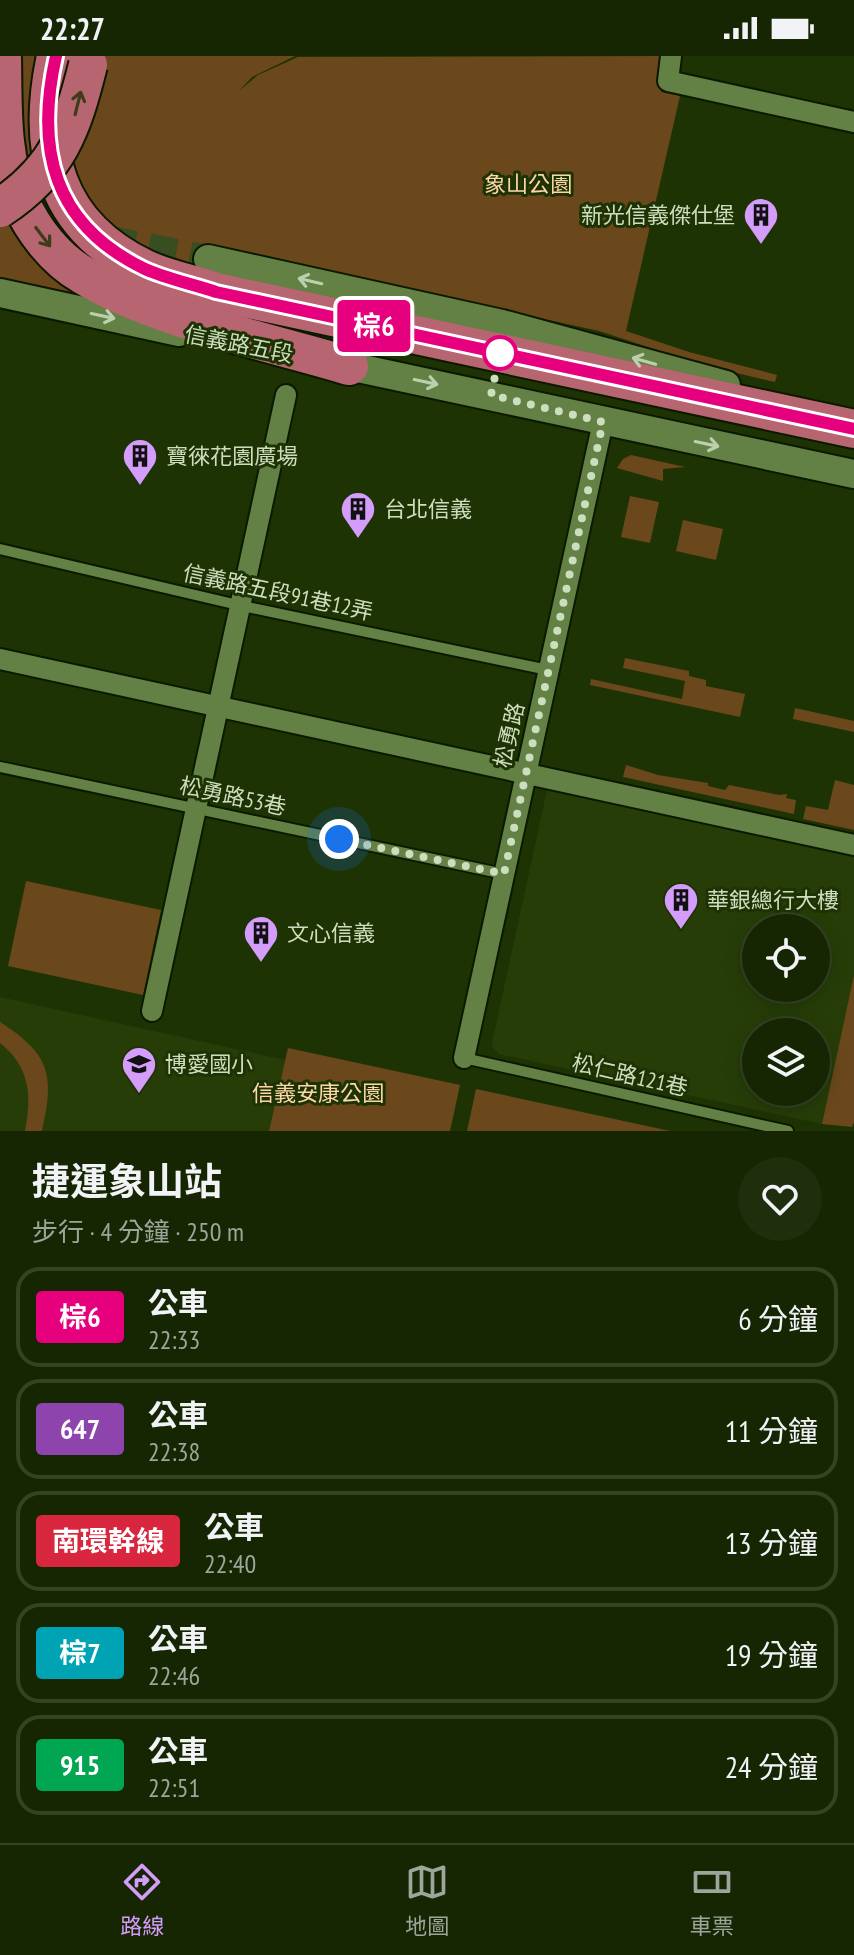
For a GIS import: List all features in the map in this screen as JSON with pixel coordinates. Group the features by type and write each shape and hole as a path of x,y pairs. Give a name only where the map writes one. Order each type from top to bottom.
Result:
{"highway":[{"path":"2,56 3,127 19,200 56,255 81,275 127,298 349,366"},
{"path":"0,208 36,179 59,150 75,117 78,59"},
{"path":"78,59 47,105 53,172 85,224 113,250 147,269 216,292 854,429"}],"main road":[{"path":"208,259 502,324 854,421"},
{"name":"信義路五段","path":"0,293 854,474"}],"street":[{"path":"671,56 668,81 854,122"},
{"path":"152,1011 286,395"},
{"name":"松勇路","path":"464,1058 603,422"},
{"path":"0,659 854,845"}],"lane":[{"name":"信義路五段91巷12弄","path":"0,549 238,605 548,670"},
{"name":"松勇路53巷","path":"0,767 504,874"},
{"name":"松仁路121巷","path":"464,1058 788,1131"}],"shaded area":[{"name":"華銀總行大樓","path":"547,790 854,856 854,975 830,1087 830,1018 742,1018 742,1106 826,1106 822,1124 499,1054 492,1043"},
{"name":"博愛國小","path":"0,997 285,1060 269,1131 0,1131"}],"green space":[{"path":"14,56 46,56 43,155 23,171"},
{"name":"象山公園","path":"99,56 295,56 252,77 239,91 258,75 298,57 667,56 661,92 680,96 626,331 689,352 777,375 775,382 703,365 599,331 212,246 206,273 177,265 120,238 88,203 68,152"},
{"path":"9,212 86,299 0,283 0,218"},
{"path":"631,455 685,467 663,469 663,481 617,468 623,459"},
{"path":"630,496 659,502 650,543 621,537"},
{"path":"683,520 723,529 716,560 676,551"},
{"path":"625,658 689,671 689,676 706,680 706,686 745,694 740,717 590,685 591,679 682,699 685,681 623,668"},
{"path":"795,708 854,721 854,732 793,719"},
{"path":"626,765 658,775 708,783 708,786 725,790 729,785 787,794 786,798 796,800 794,814 623,777"},
{"path":"835,780 854,785 854,830 803,819 806,806 828,810"},
{"path":"26,881 161,910 143,995 8,966"},
{"path":"854,975 852,1127 822,1124 826,1106 830,1106 830,1087"},
{"path":"0,1022 29,1045 45,1068 48,1095 42,1131 25,1131 28,1106 26,1083 18,1062 0,1043"},
{"name":"信義安康公園","path":"288,1048 460,1085 450,1131 269,1131"},
{"path":"476,1089 670,1131 467,1131"}],"tunnel":[{"path":"25,223 208,259"}],"bus line":[{"name":"棕6","path":"56,56 47,105 47,141 53,172 85,224 113,250 147,269 216,292 854,429"}],"place":[{"name":"新光信義傑仕堡","path":"761,246"},
{"name":"寶徠花園廣場","path":"140,487"},
{"name":"台北信義","path":"358,540"},
{"name":"華銀總行大樓","path":"681,931"},
{"name":"文心信義","path":"261,964"},
{"name":"博愛國小","path":"139,1095"}],"route":[{"path":"339,839 504,874 603,422 491,395 500,353"}]}
